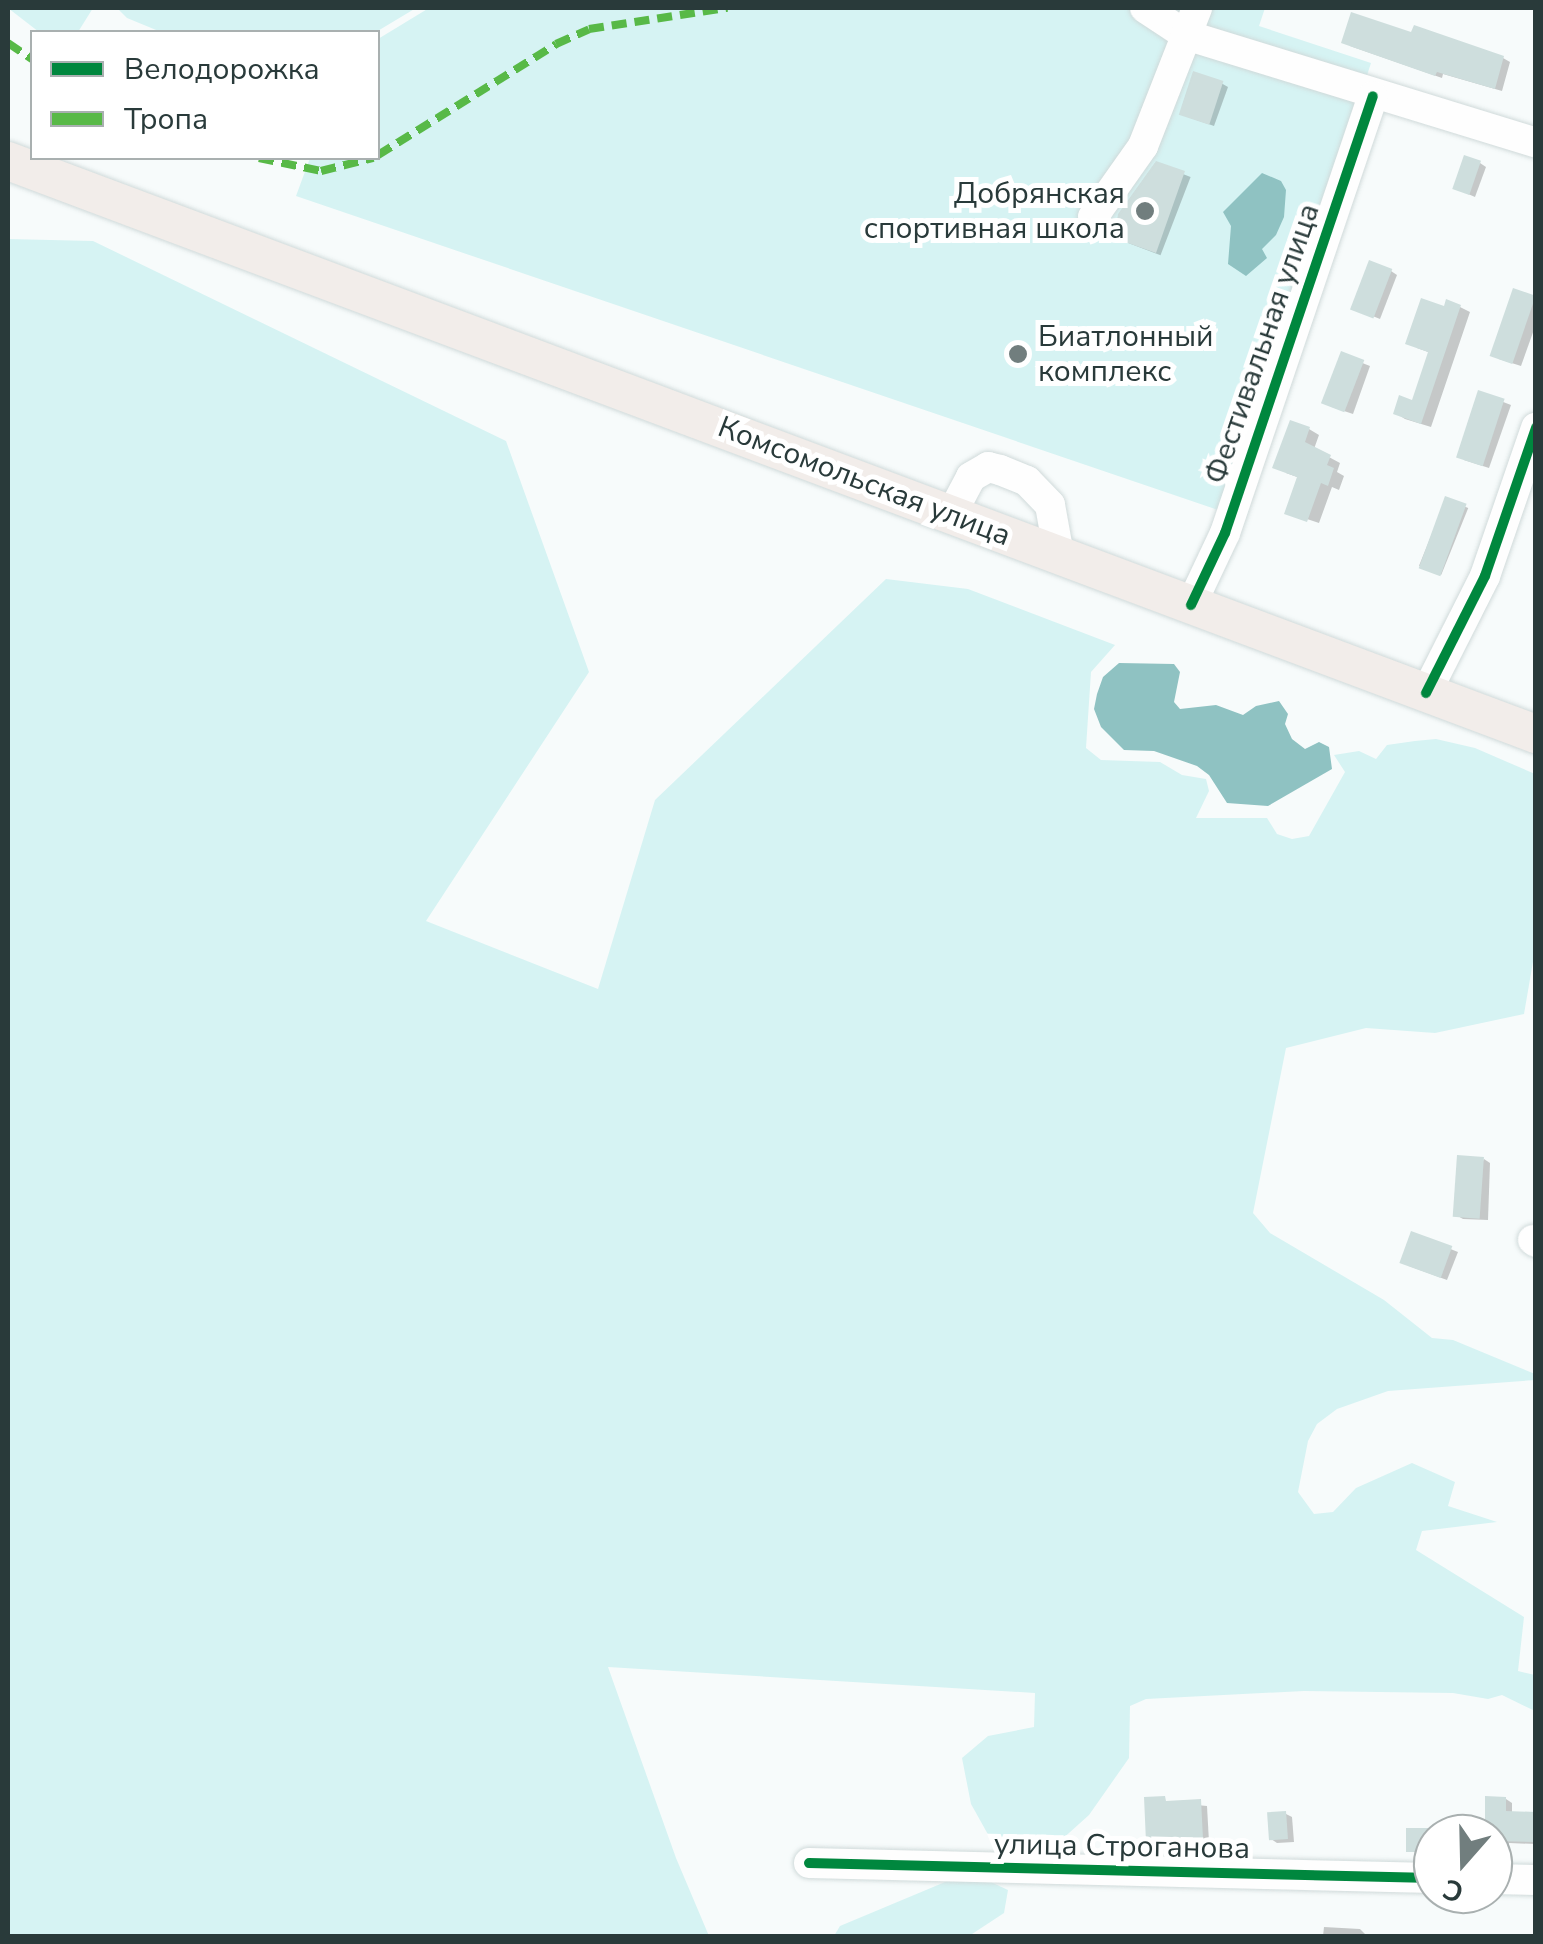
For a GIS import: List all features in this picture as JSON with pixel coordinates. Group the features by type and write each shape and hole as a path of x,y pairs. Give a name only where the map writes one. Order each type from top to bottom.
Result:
{"main road":[{"name":"Комсомольская улица","path":"8,161 1536,734"}],"street":[{"path":"1145,8 1192,21 1234,52 1536,142"},
{"path":"1093,217 1144,146 1192,21"},
{"name":"Фестивальная улица","path":"1191,605 1225,533 1373,96"},
{"path":"1426,693 1485,576 1536,428"},
{"path":"951,515 971,477 988,467 1027,480 1050,505 1059,556"},
{"name":"улица Строганова","path":"809,1863 1413,1878"}],"shaded area":[{"path":"8,8 93,8 79,30 36,30"},
{"path":"117,8 416,8 379,30 156,30 127,18"},
{"name":"Биатлонный комплекс","path":"429,8 1265,8 1259,26 1371,63 1224,512 296,196 309,160 380,160 380,38"},
{"path":"8,239 93,241 506,441 589,672 426,921 598,989 655,800 886,579 968,589 1115,645 1091,672 1086,748 1101,760 1160,762 1182,775 1206,779 1209,791 1196,818 1267,818 1277,834 1292,839 1309,836 1345,772 1334,755 1359,751 1376,759 1387,745 1415,741 1436,739 1475,748 1535,774 1535,950 1524,1014 1435,1033 1366,1028 1286,1048 1253,1213 1270,1233 1384,1300 1432,1338 1453,1340 1535,1374 1535,1380 1388,1391 1337,1409 1317,1424 1308,1441 1298,1492 1314,1514 1333,1512 1356,1488 1412,1463 1455,1482 1448,1506 1497,1522 1422,1531 1416,1550 1524,1617 1518,1671 1535,1675 1535,1711 1502,1695 1488,1699 1453,1693 1304,1691 1146,1699 1130,1706 1129,1758 1089,1815 1040,1859 990,1838 971,1804 962,1758 988,1736 1034,1727 1035,1693 608,1667 676,1858 709,1936 8,1936"},
{"path":"969,1872 1008,1890 1004,1913 969,1936 834,1936 840,1926"}],"water":[{"path":"1262,173 1281,181 1286,190 1284,217 1276,235 1262,249 1267,258 1246,276 1228,264 1231,226 1223,212"},
{"path":"1119,663 1174,664 1180,672 1174,702 1180,709 1216,705 1243,715 1256,706 1279,701 1288,714 1285,724 1292,739 1305,749 1319,742 1329,747 1332,769 1268,806 1227,803 1209,775 1197,766 1154,751 1124,750 1101,727 1094,709 1097,694 1103,677"}],"building":[{"path":"1351,12 1411,32 1414,25 1504,56 1495,89 1437,72 1435,76 1341,43"},
{"path":"1193,71 1223,81 1209,125 1179,115"},
{"path":"1464,155 1481,161 1469,195 1452,189"},
{"name":"Добрянская спортивная школа","path":"1156,161 1185,171 1156,253 1114,238 1118,214"},
{"path":"1369,260 1392,269 1373,318 1350,309"},
{"path":"1513,288 1536,296 1512,364 1490,356"},
{"path":"1421,298 1444,306 1446,299 1461,305 1421,424 1393,414 1399,395 1412,400 1428,352 1405,344"},
{"path":"1341,351 1364,360 1344,412 1321,403"},
{"path":"1478,390 1505,399 1483,466 1456,458"},
{"path":"1290,420 1310,427 1305,442 1331,455 1327,465 1334,468 1328,486 1321,483 1307,522 1284,514 1297,477 1272,468"},
{"path":"1445,496 1467,504 1440,576 1419,568"},
{"path":"1457,1155 1484,1157 1480,1219 1453,1217"},
{"path":"1411,1231 1452,1246 1441,1278 1399,1263"},
{"path":"1165,1796 1166,1801 1201,1799 1203,1839 1146,1842 1144,1797"},
{"path":"1485,1796 1506,1797 1506,1811 1536,1812 1536,1842 1513,1841 1513,1814 1485,1814"},
{"path":"1286,1811 1288,1839 1269,1840 1267,1812"},
{"path":"1406,1828 1413,1828 1413,1852 1406,1852"}],"marked path":[{"path":"380,154 556,44 589,29 727,8"},
{"path":"8,43 30,58"},
{"path":"269,160 321,171 365,160"}],"cycle path":[{"path":"1191,605 1225,533 1373,96"},
{"path":"1426,693 1485,576 1536,428"},
{"path":"809,1863 1413,1878"}],"place":[{"name":"Добрянская спортивная школа","path":"1145,211"},
{"name":"Биатлонный комплекс","path":"1018,354"}]}
